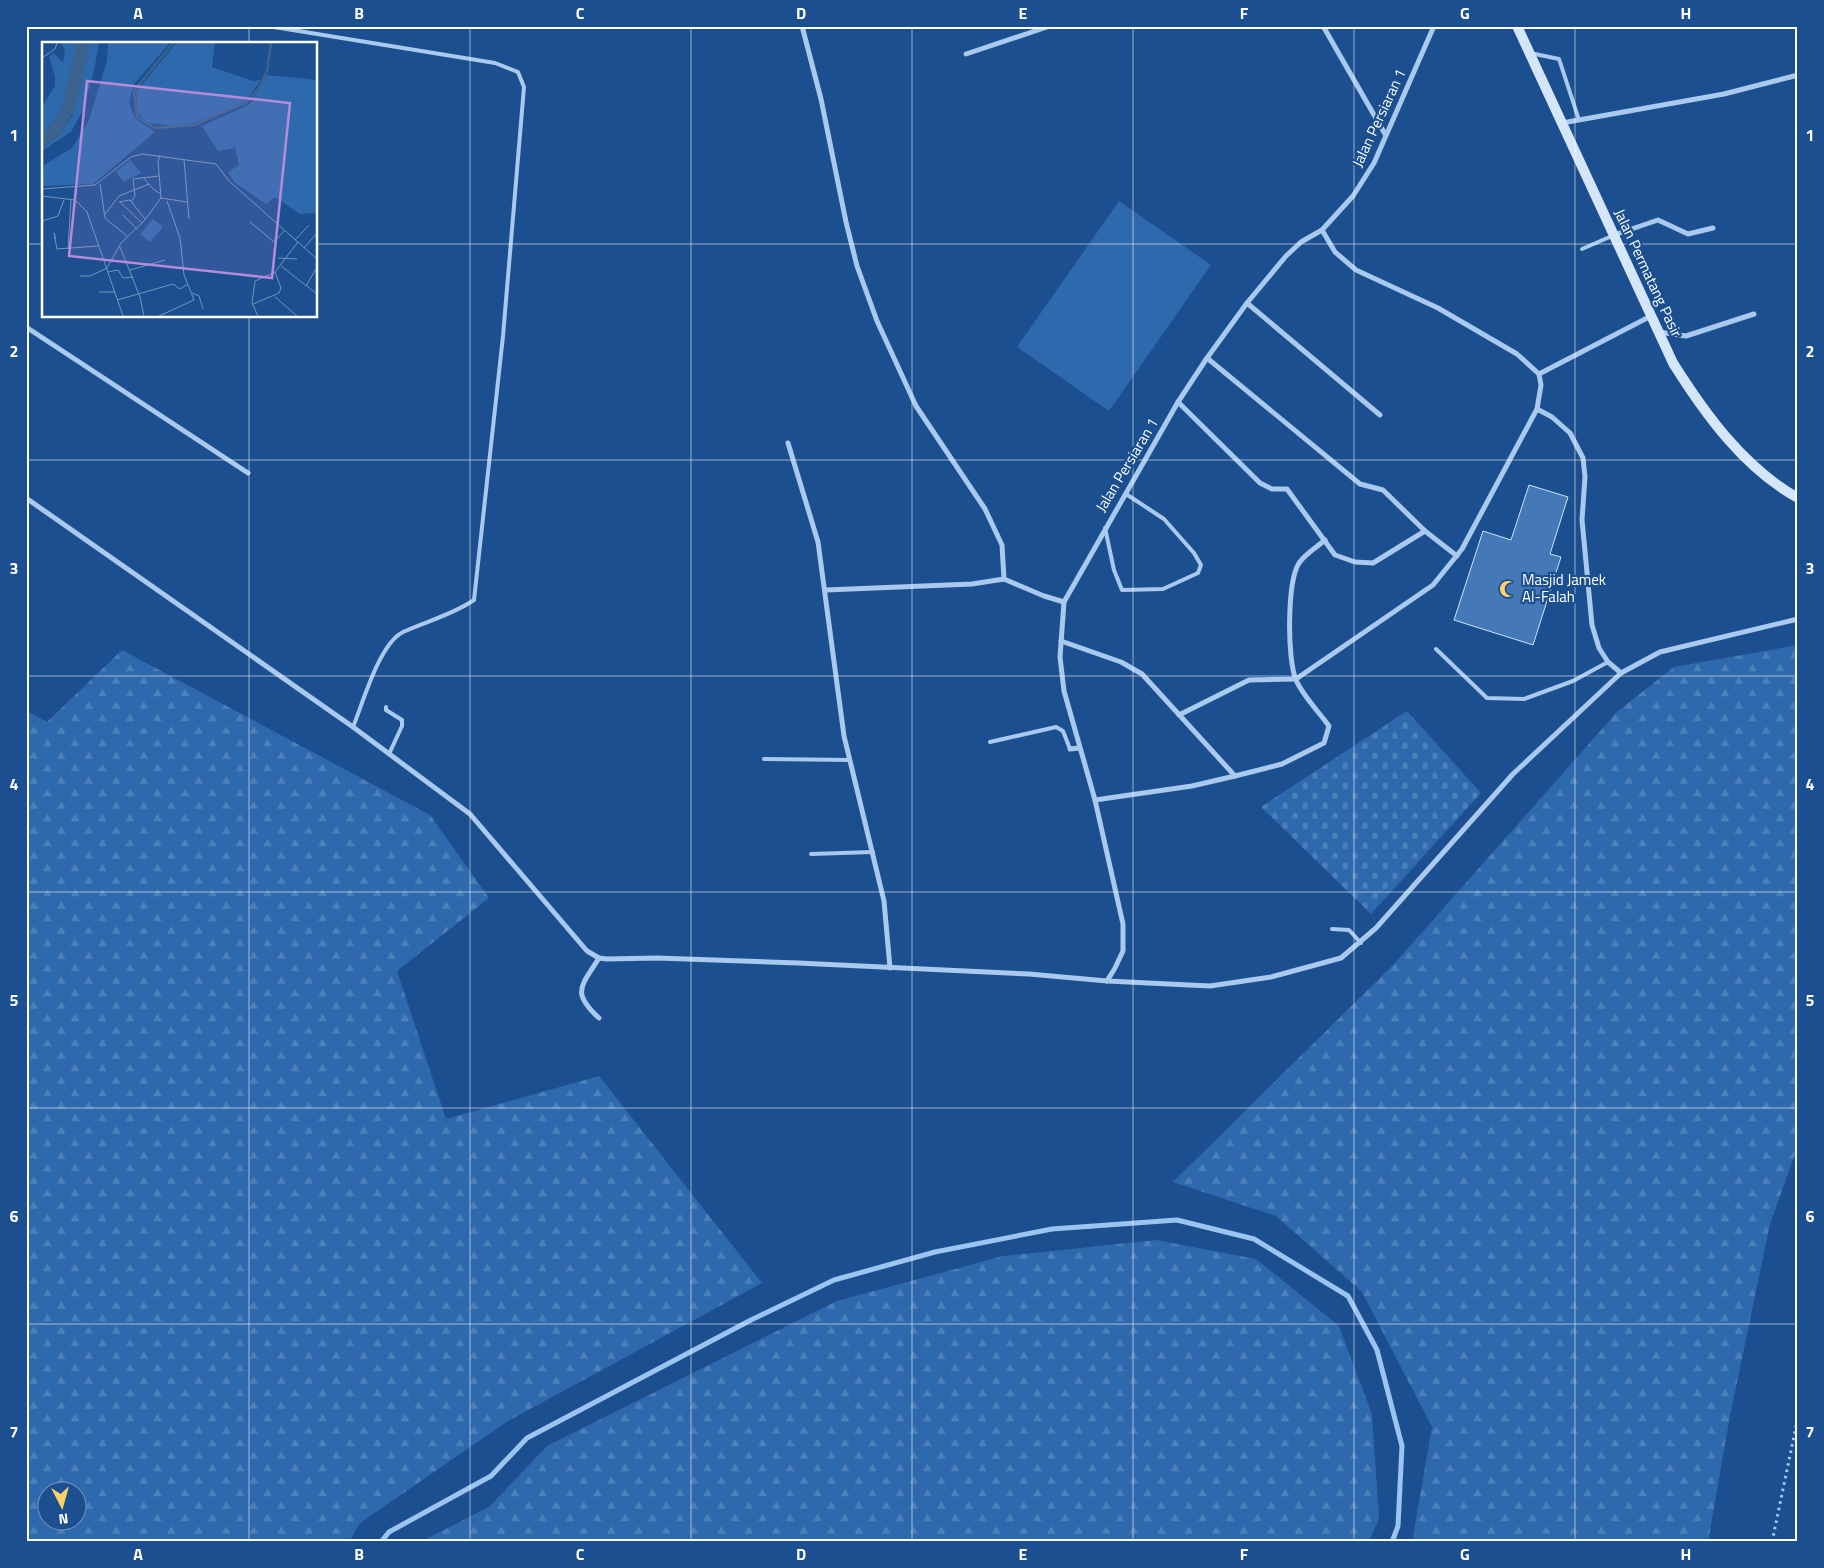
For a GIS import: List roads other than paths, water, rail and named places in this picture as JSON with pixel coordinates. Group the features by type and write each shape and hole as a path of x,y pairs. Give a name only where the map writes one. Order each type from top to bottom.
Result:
{"main road":[{"name":"Jalan Permatang Pasir","path":"1516,26 1673,363 1702,408 1767,477 1798,498"}],"street":[{"path":"802,26 821,99 857,266 877,321 916,406 985,509 1002,545 1004,579"},
{"path":"966,54 1050,26"},
{"path":"1323,26 1385,134"},
{"name":"Jalan Persiaran 1","path":"1107,981 1116,968 1123,951 1123,924 1095,800 1064,691 1060,657 1064,602 1105,527 1178,402 1207,358 1247,303 1286,256 1301,242 1322,230 1353,196 1374,163 1385,134 1434,26"},
{"path":"1562,123 1724,94 1798,75"},
{"path":"1614,235 1658,220 1688,234 1713,228"},
{"path":"1179,716 1249,680 1296,679 1433,585 1457,556 1537,409 1541,384 1539,374 1517,354 1438,308 1356,270 1335,252 1322,230"},
{"path":"1247,303 1380,415"},
{"path":"1659,332 1686,336 1754,314"},
{"path":"1539,374 1651,315"},
{"path":"26,327 248,473"},
{"path":"1207,358 1360,484 1383,490 1425,531 1457,556"},
{"path":"1178,402 1260,483 1272,489 1288,489 1335,555 1355,562 1373,563 1425,531"},
{"path":"1537,409 1552,417 1570,433 1583,458 1585,477 1582,520 1592,625 1599,648 1608,662 1621,673"},
{"path":"788,443 818,542 826,590 844,736 874,852 884,901 890,968"},
{"path":"26,498 353,727 470,814 587,951 599,958 798,963 1029,974 1107,981 1210,986 1271,977 1341,958 1361,943 1513,774 1621,673 1660,652 1798,619"},
{"path":"1095,800 1192,786 1235,776 1282,764 1324,743 1329,726 1296,679 1291,647 1290,593 1293,577 1300,561 1326,540"},
{"path":"826,590 972,584 1004,579 1044,596 1064,602"},
{"path":"1061,641 1121,662 1142,674 1235,776"},
{"path":"1070,748 1079,748"},
{"path":"599,958 581,990 581,998 599,1018"}],"lane":[{"path":"268,26 495,63 518,72 524,87 503,336 474,600 458,611 401,633 383,653 353,727"},
{"path":"1528,53 1559,59 1579,120"},
{"path":"1582,249 1614,235"},
{"path":"1105,527 1114,570 1122,590 1163,589 1198,573 1201,565 1194,553 1164,518 1126,494"},
{"path":"1436,650 1487,698 1524,699 1572,682 1608,662"},
{"path":"386,707 386,710 402,720 402,726 389,754"},
{"path":"990,742 1056,727 1063,731 1070,748"},
{"path":"764,759 850,760"},
{"path":"811,854 874,852"},
{"path":"1332,929 1349,930 1361,943"}],"waterway":[{"path":"381,1542 389,1532 491,1476 527,1438 751,1320 834,1280 935,1252 1052,1229 1177,1220 1254,1239 1348,1296 1377,1350 1402,1446 1398,1526 1392,1542"}],"place":[{"name":"Masjid Jamek Al-Falah","path":"1508,589"}]}
